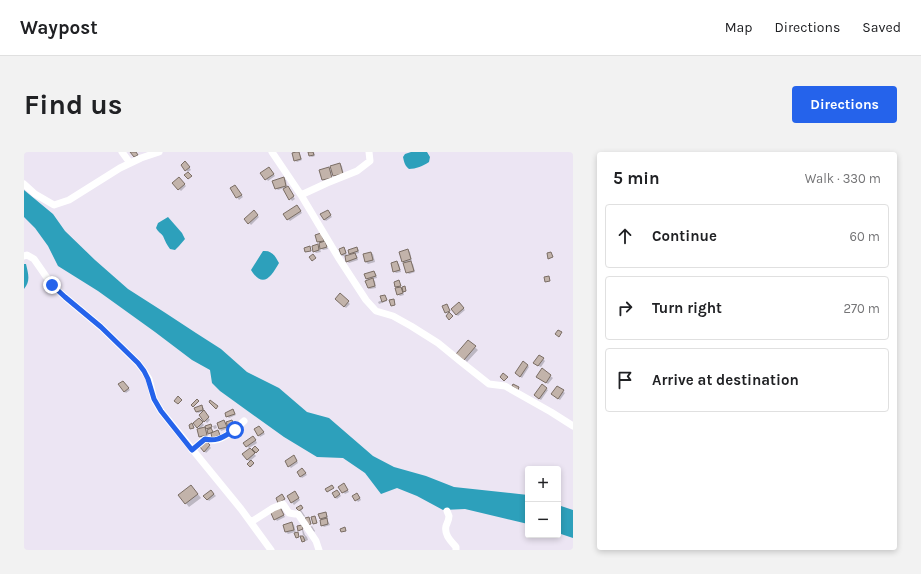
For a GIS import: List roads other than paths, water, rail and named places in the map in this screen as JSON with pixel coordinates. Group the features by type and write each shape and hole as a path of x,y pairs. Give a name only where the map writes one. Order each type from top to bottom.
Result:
{"street":[{"path":"122,152 130,163"},
{"path":"24,184 35,194 54,204 69,200 120,168 141,158 159,152"},
{"path":"272,152 301,195 366,300 376,311 393,316 438,343 489,384 505,386 573,426"},
{"path":"301,195 357,171 370,161 369,152"},
{"path":"24,256 27,255 34,259 52,285 101,327 138,363 148,379 154,399 161,411 241,509 271,550"},
{"path":"192,450 205,439 218,439 235,430 244,421"},
{"path":"250,522 283,504 289,513 298,514 316,541 319,550"},
{"path":"447,511 449,516 445,528 446,533 456,547 456,550"}],"water":[{"path":"411,152 427,152 430,157 429,162 419,167 409,169 405,164 403,157 405,154"},
{"path":"24,190 53,214 65,231 128,289 221,349 247,372 279,388 307,412 329,418 373,456 394,467 426,476 454,487 525,495 525,523 465,509 443,510 417,496 397,488 381,494 365,473 343,458 317,457 284,437 220,391 212,383 210,370 192,360 98,291 58,266 48,246 35,228 24,217"},
{"path":"168,217 182,233 185,239 175,250 170,249 163,236 156,228 158,223"},
{"path":"263,251 269,251 275,256 279,263 273,273 263,280 255,276 251,270"},
{"path":"24,264 26,264 28,283 24,289"},
{"path":"561,506 573,510 573,538 561,534"}]}
